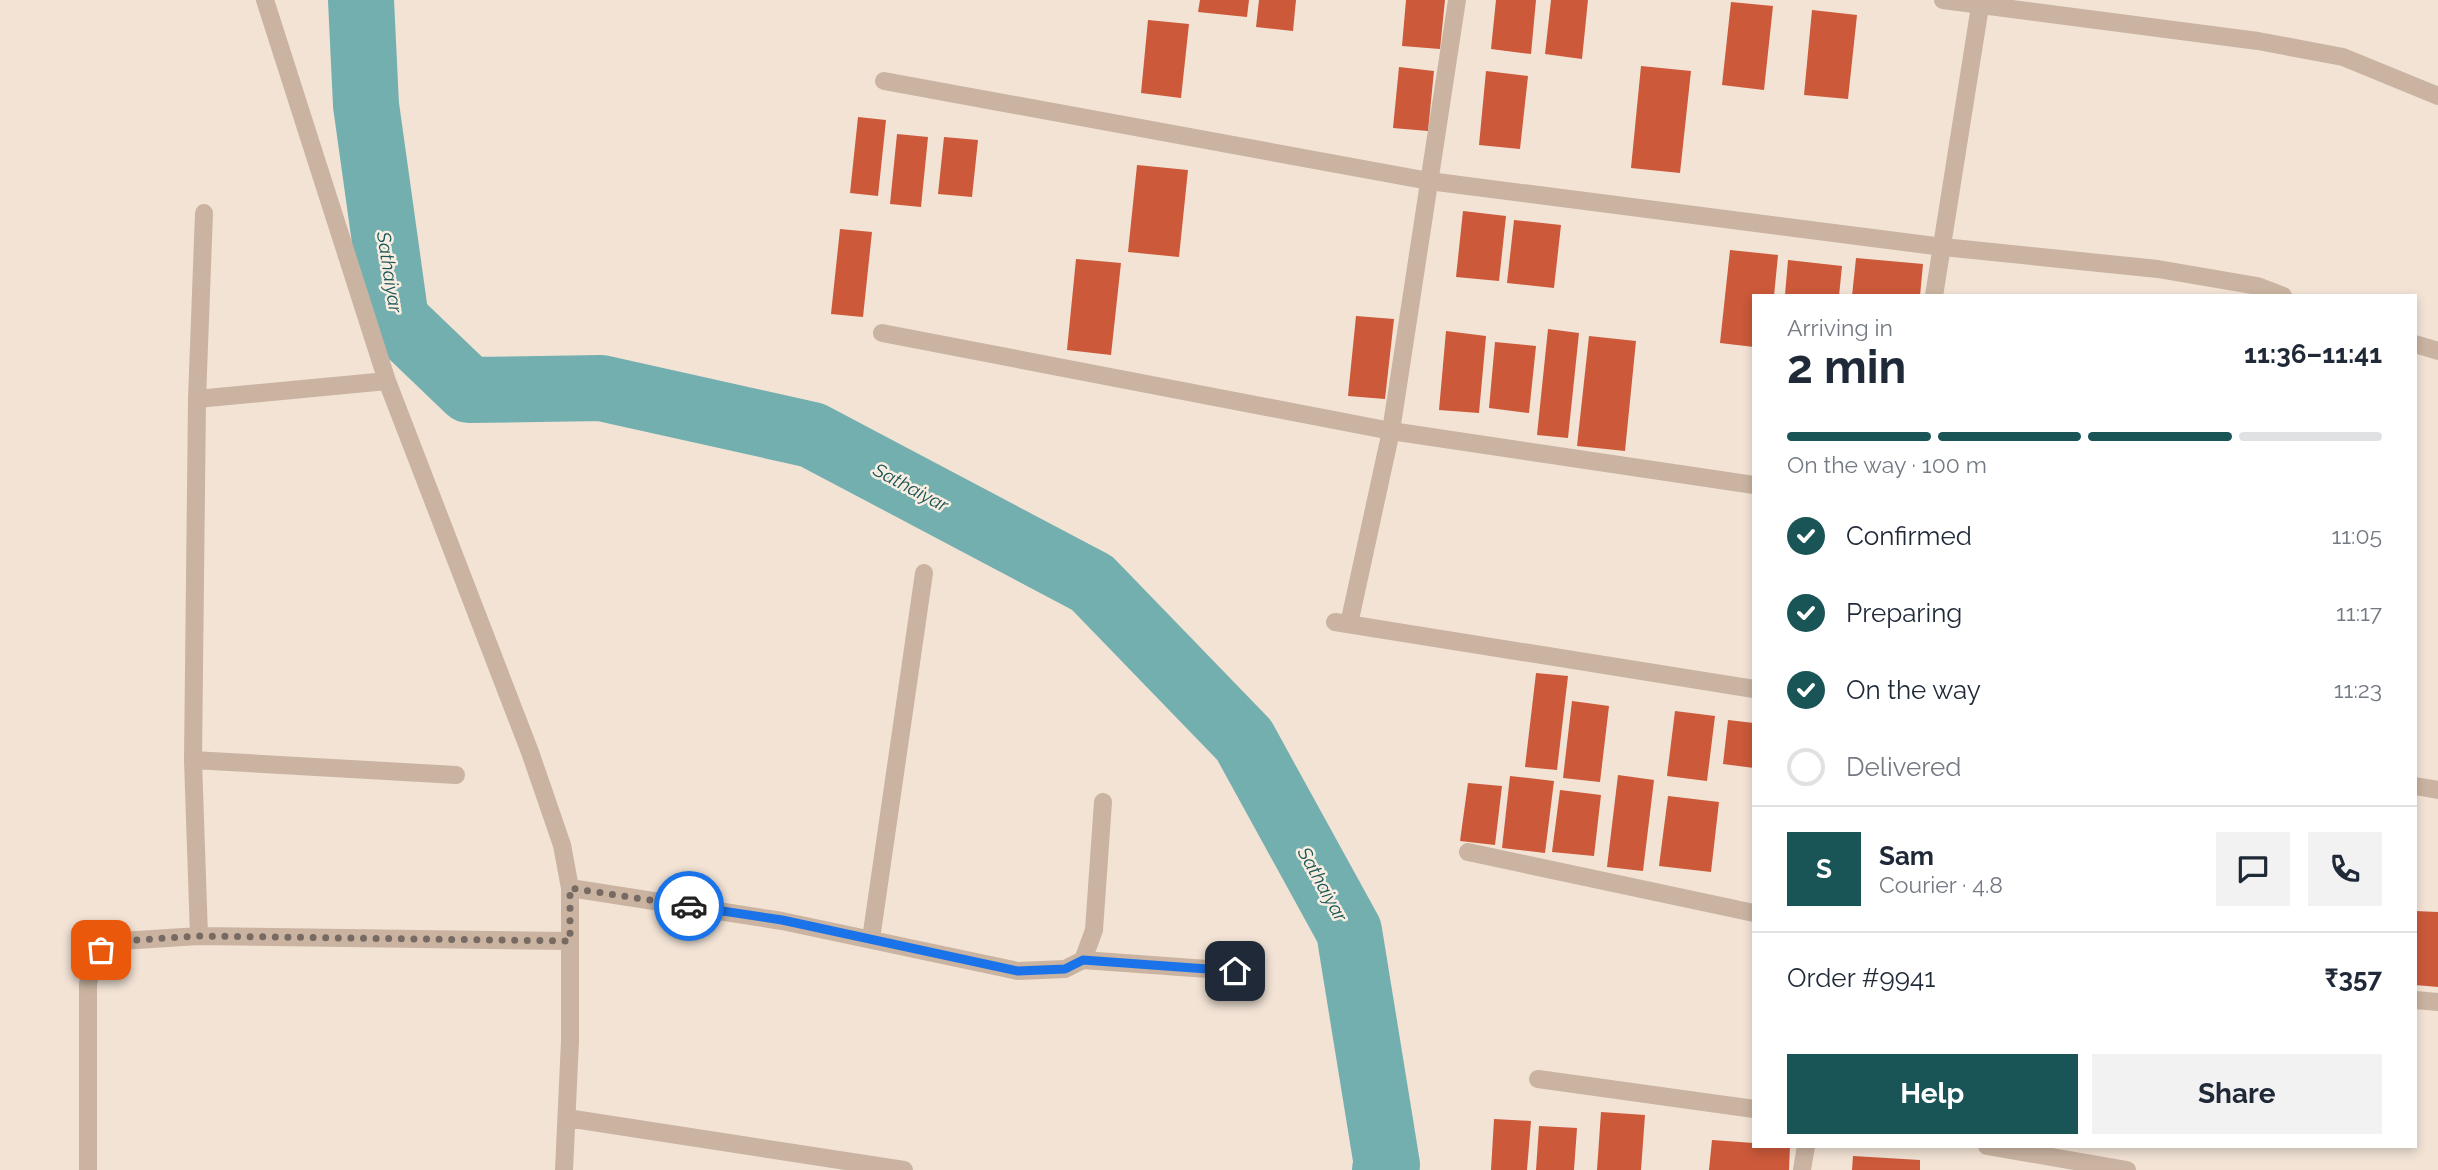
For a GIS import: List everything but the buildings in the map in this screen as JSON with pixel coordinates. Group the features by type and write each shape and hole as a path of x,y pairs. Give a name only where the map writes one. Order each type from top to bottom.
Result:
{"street":[{"path":"265,0 387,381 530,752 562,845 570,888 564,1170"},
{"path":"1457,0 1391,431 1342,623 1752,689"},
{"path":"1944,0 1981,2 2258,41 2343,57 2438,96"},
{"path":"1934,294 1981,2"},
{"path":"884,81 1429,181 1943,247 2158,269 2257,286 2278,294"},
{"path":"199,936 193,760 197,399 204,213"},
{"path":"883,333 1391,431 1752,485"},
{"path":"2417,345 2438,351"},
{"path":"197,399 387,381"},
{"path":"871,939 924,573"},
{"path":"193,760 456,775"},
{"path":"2417,786 2438,790"},
{"path":"1083,960 1094,930 1103,802"},
{"path":"1468,852 1752,914"},
{"path":"570,888 782,920 1018,971 1065,969 1083,960 1235,971"},
{"path":"88,1170 88,984 92,964 101,950 121,941 199,936 570,941"},
{"path":"2417,1000 2438,1002"},
{"path":"1538,1079 1752,1109"},
{"path":"567,1118 904,1170"},
{"path":"1802,1170 1806,1148"},
{"path":"1999,1148 2127,1170"}],"waterway":[{"name":"Sathaiyar","path":"361,0 366,105 396,320 469,390 601,388 812,435 1092,583 1244,740 1349,931 1387,1165 1385,1170"}],"way so far":[{"path":"101,950 121,941 199,936 570,941 570,888 689,906"}],"route":[{"path":"689,906 782,920 1018,971 1065,969 1083,960 1235,971"}]}
